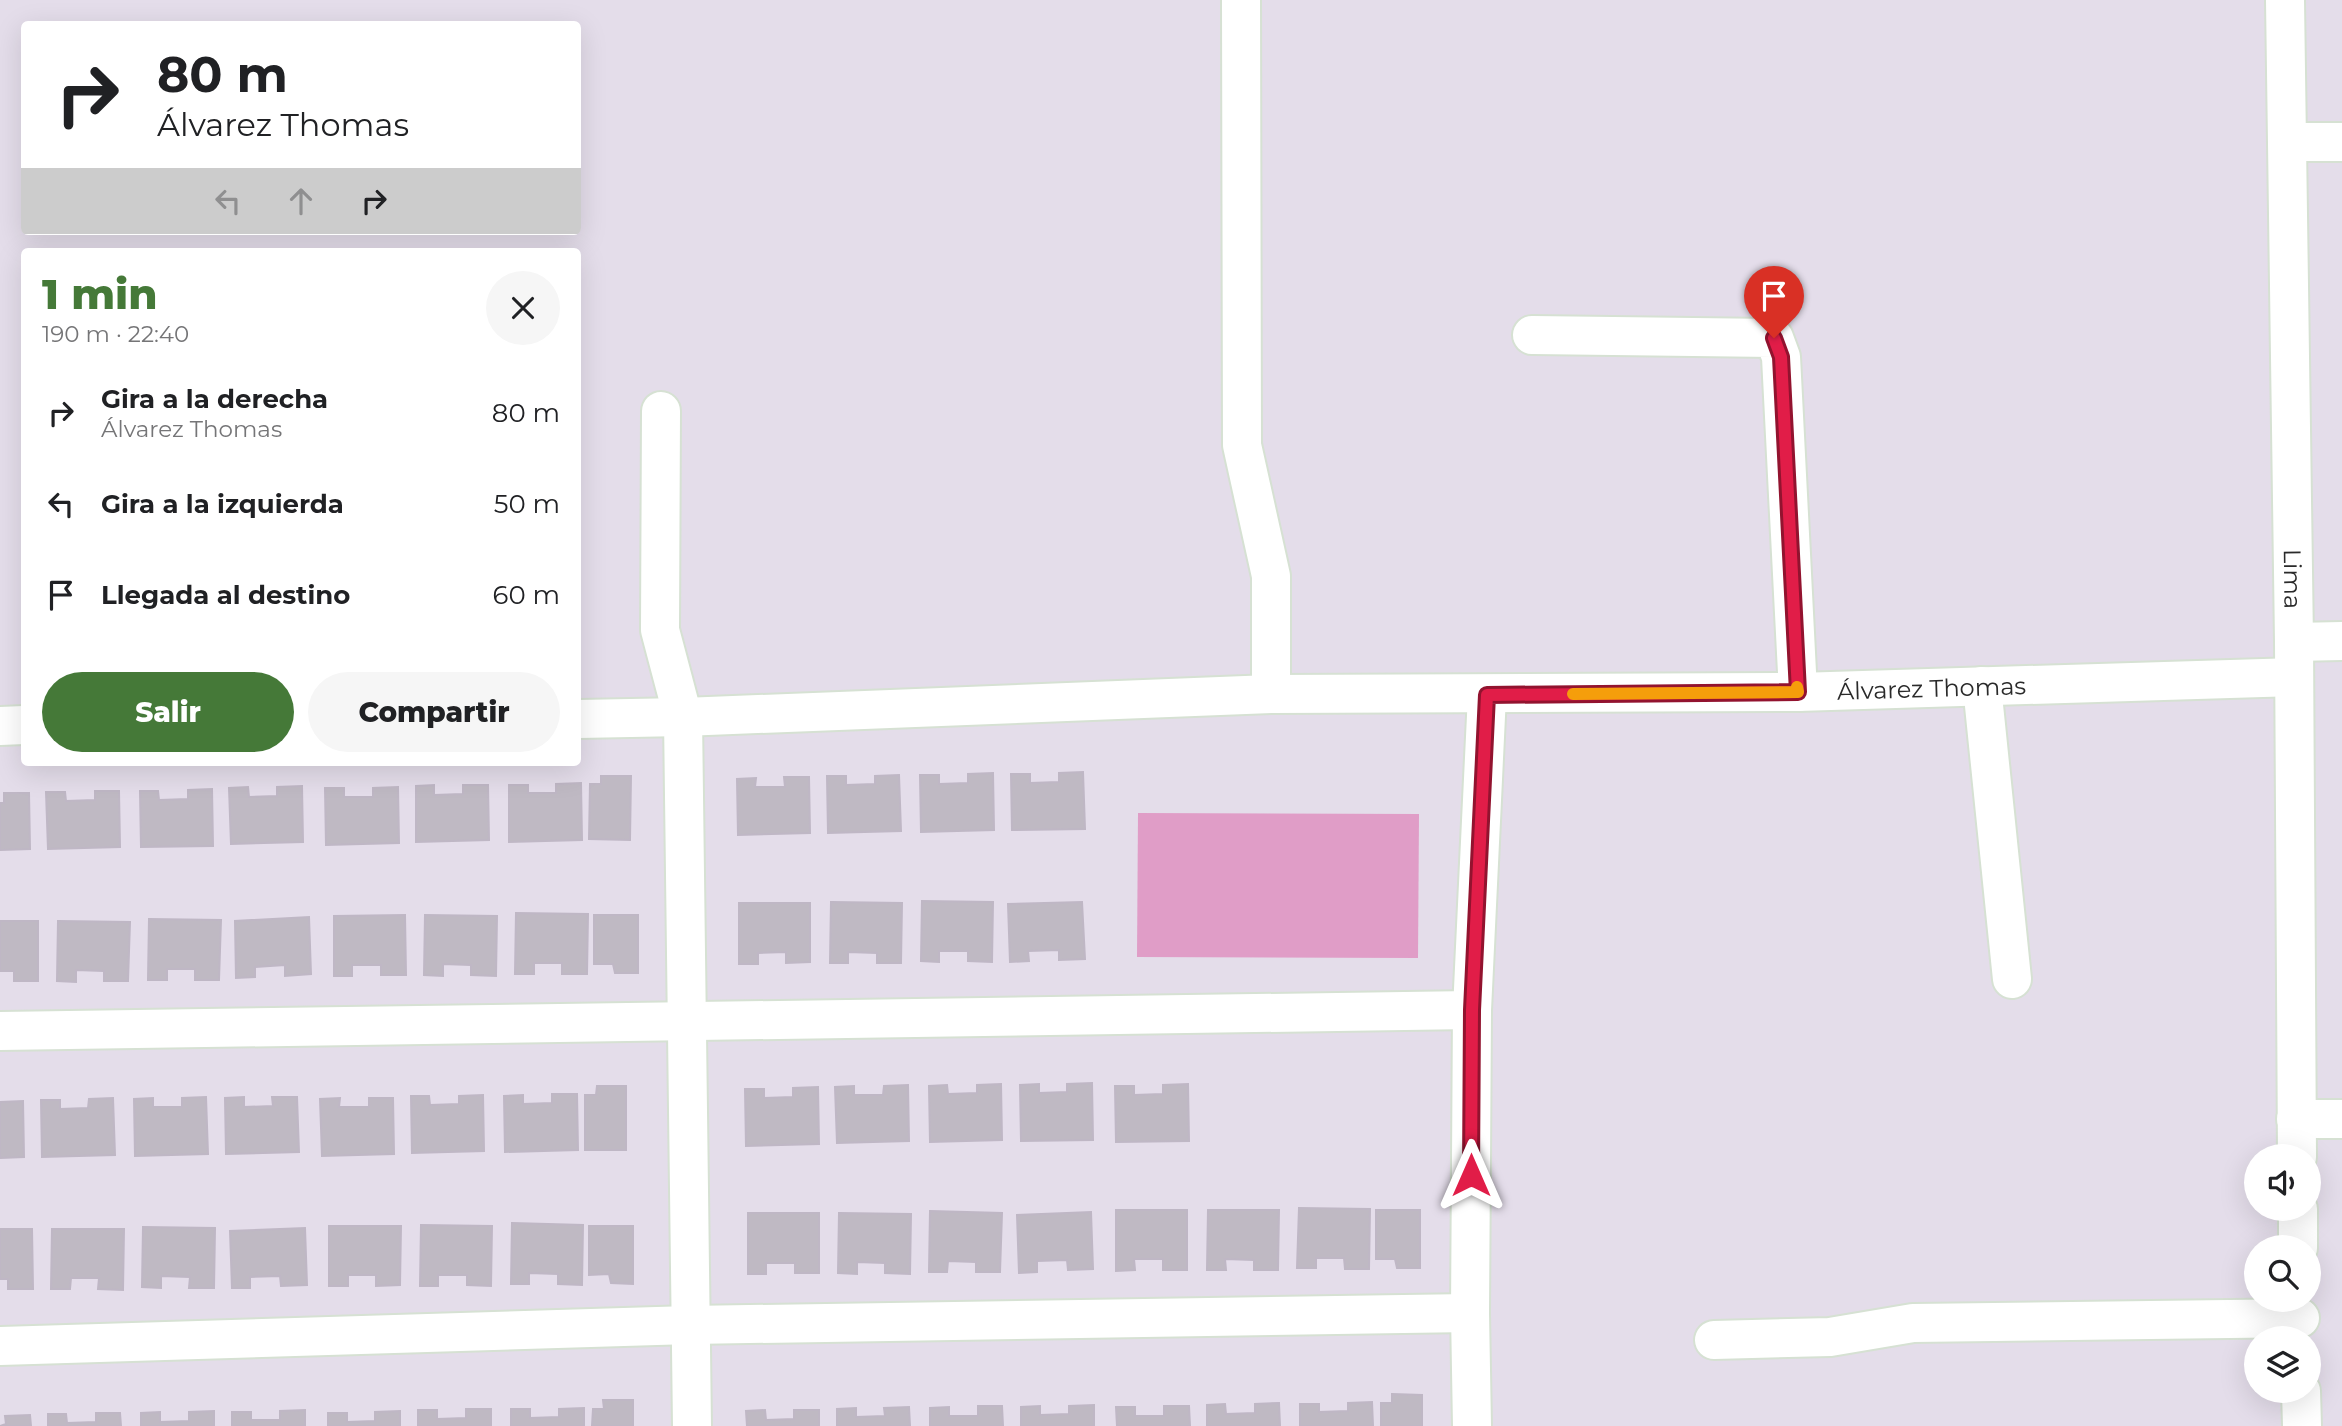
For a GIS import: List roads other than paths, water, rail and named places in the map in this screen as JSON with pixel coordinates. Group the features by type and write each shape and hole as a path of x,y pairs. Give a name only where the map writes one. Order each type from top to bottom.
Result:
{"street":[{"path":"1241,0 1242,445 1271,576 1272,694"},
{"name":"Lima","path":"2285,0 2294,659 2297,1144"},
{"path":"2288,142 2342,142"},
{"path":"1532,335 1774,338 1781,357 1798,692"},
{"path":"661,411 660,630 683,718 692,1426"},
{"name":"Álvarez Thomas","path":"581,719 683,718 1272,694 1798,692 1982,686 2294,659 2342,642"},
{"path":"1982,686 2012,979"},
{"path":"1472,1426 1472,1010 1487,695"},
{"path":"0,726 21,726"},
{"path":"0,1031 1472,1010"},
{"path":"2296,1119 2342,1119"},
{"path":"0,1346 690,1325 1470,1313"},
{"path":"1714,1340 1829,1337 1913,1323 2300,1319"},
{"path":"2301,1403 2302,1426"}]}
